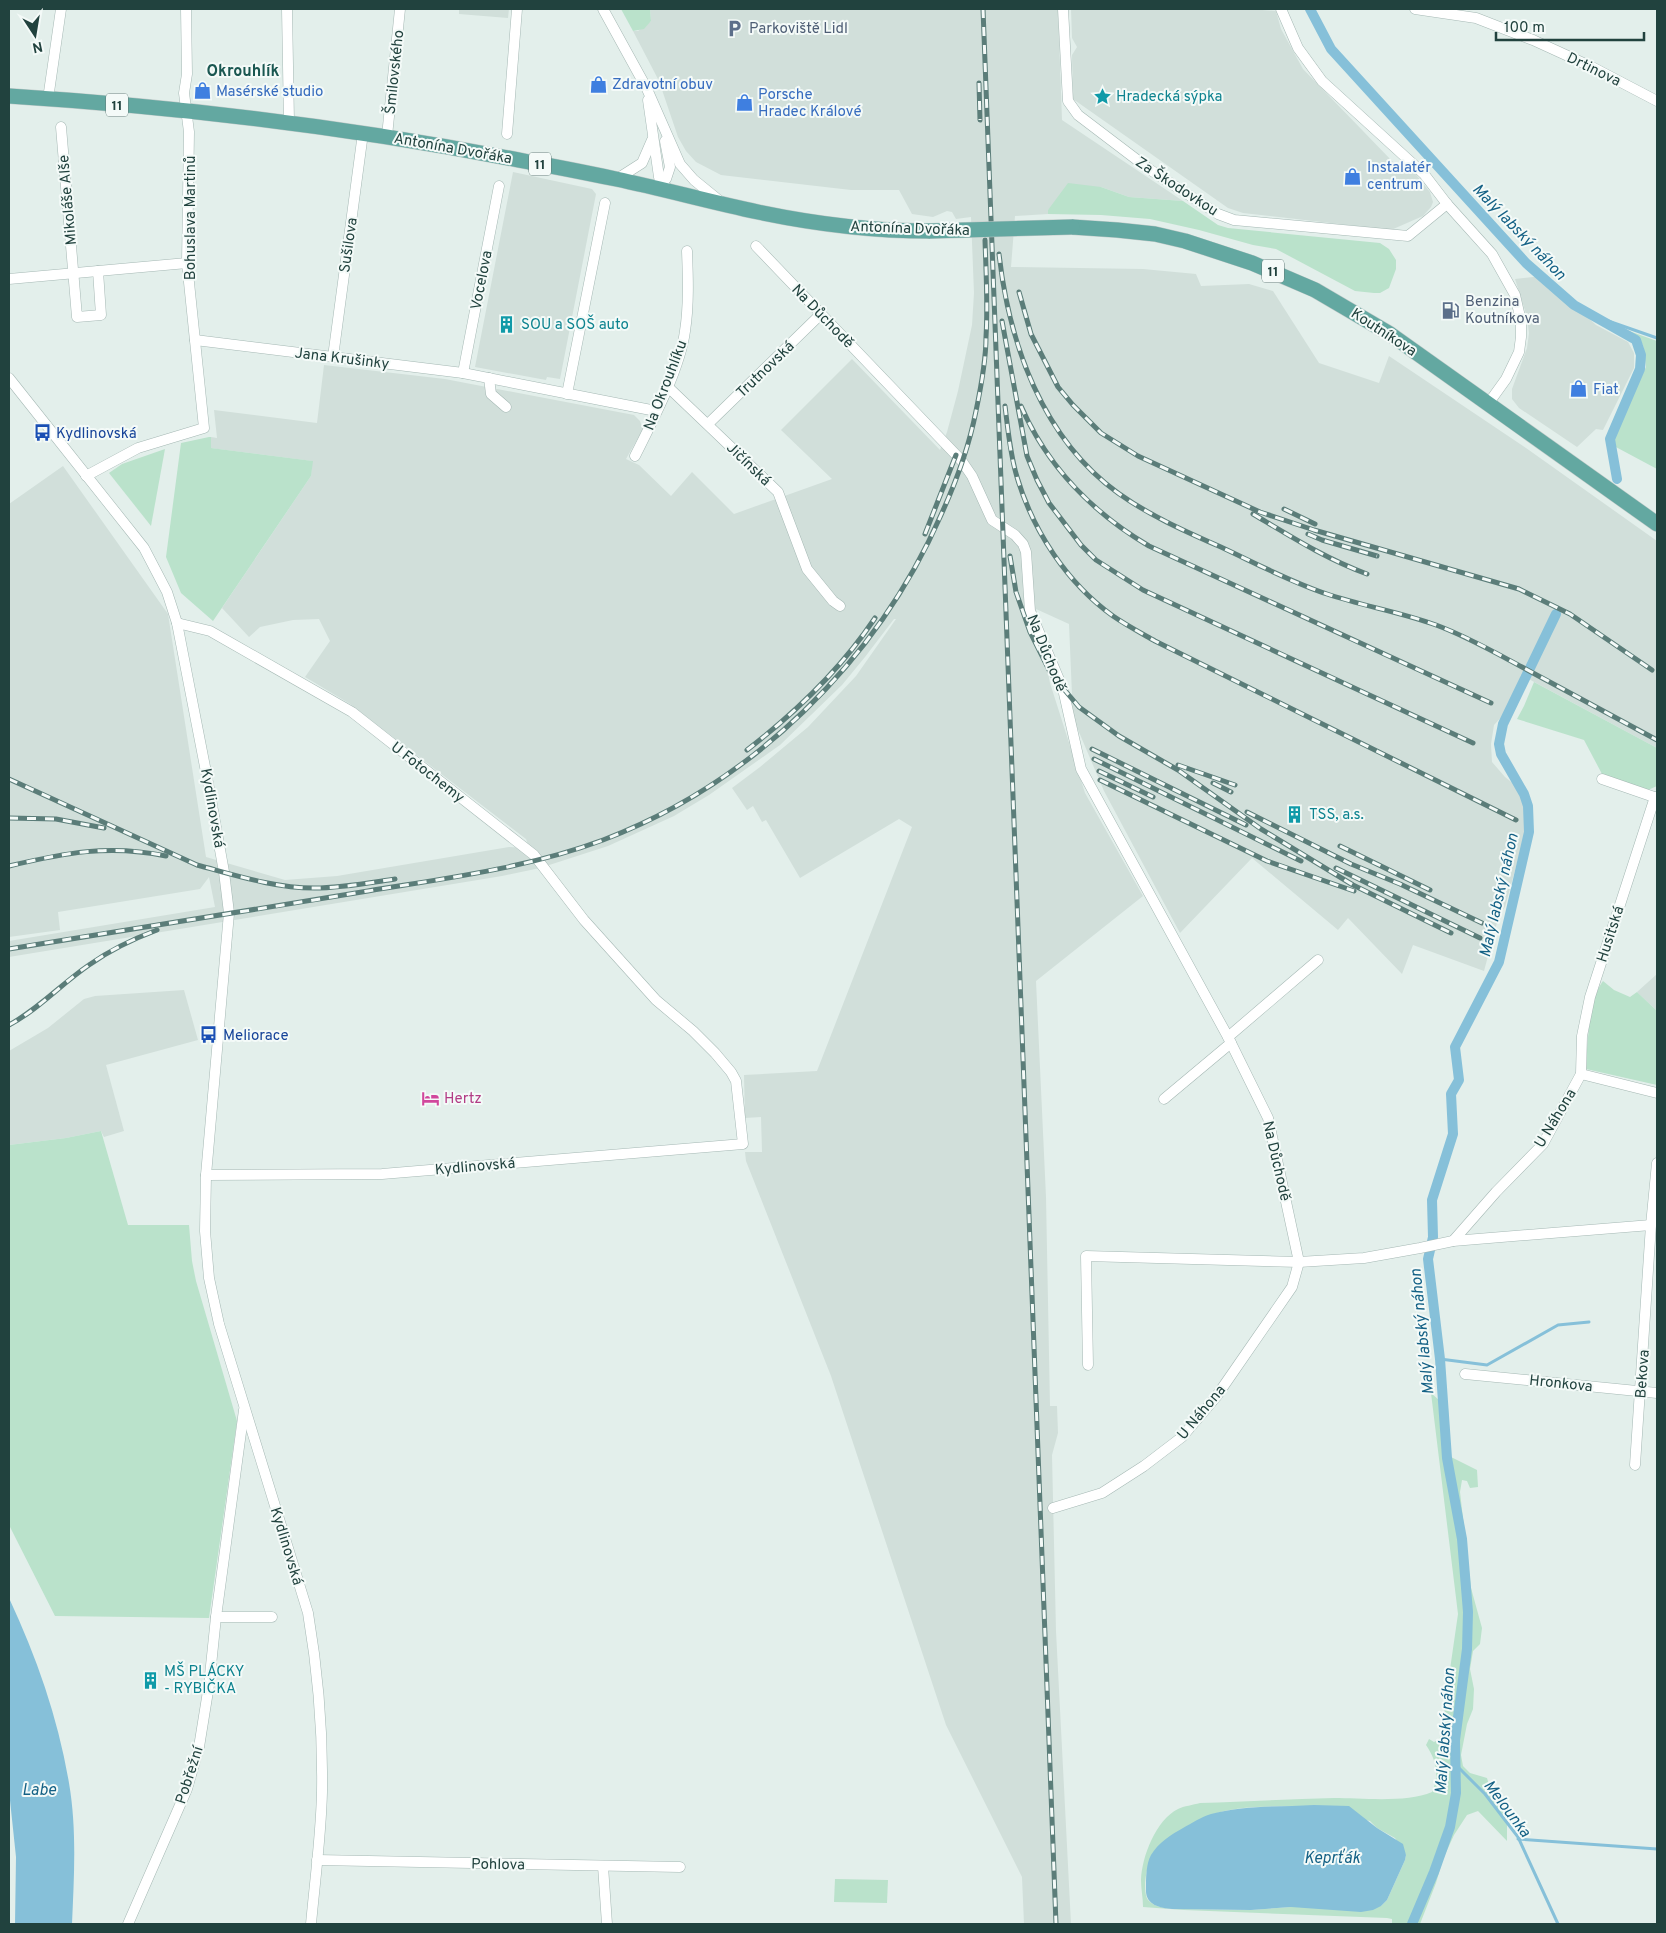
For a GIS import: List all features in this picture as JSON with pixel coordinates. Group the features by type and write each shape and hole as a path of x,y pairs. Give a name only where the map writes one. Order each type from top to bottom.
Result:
{"main road":[{"name":"Antonína Dvořáka","path":"9,96 187,110 387,136 655,185 675,193 758,212 829,225 930,231 1072,228"},
{"name":"Koutníkova","path":"1072,228 1117,230 1174,238 1228,254 1286,276 1340,303 1390,334 1657,524"}],"street":[{"path":"48,99 60,9"},
{"name":"Bohuslava Martinů","path":"86,476 138,448 204,428 187,263 189,132 184,93 187,74 186,9"},
{"path":"287,9 289,122"},
{"name":"Šmilovského","path":"387,136 400,9"},
{"path":"507,134 517,9"},
{"path":"603,9 647,90 680,164 685,171 723,204"},
{"name":"Za Škodovkou","path":"1063,9 1068,101 1078,115 1149,169 1218,214 1234,220 1408,236 1447,204"},
{"path":"1281,9 1298,48 1322,81 1424,174 1447,204 1492,254 1514,295 1521,321 1517,358 1506,379 1488,404"},
{"name":"Drtinova","path":"1415,9 1476,18 1558,52 1657,101"},
{"path":"647,90 657,169 655,185"},
{"path":"655,185 666,179 670,171 663,125"},
{"name":"Mikoláše Alše","path":"61,126 77,317 101,315 98,271"},
{"name":"Sušilova","path":"333,357 363,133"},
{"path":"616,179 642,163 653,134"},
{"name":"Vocelova","path":"463,373 498,186"},
{"path":"567,394 605,203"},
{"name":"Na Důchodě","path":"756,246 961,460 972,476 992,520 1023,544 1026,552 1030,611 1064,689 1081,769 1230,1040 1268,1118 1299,1262"},
{"name":"Na Okrouhlíku","path":"635,456 668,386 685,332 688,302 687,250"},
{"path":"9,279 187,263"},
{"name":"Trutnovská","path":"708,424 821,314"},
{"name":"Jana Krušinky","path":"195,340 463,373 656,411"},
{"name":"Kydlinovská","path":"9,378 144,548 165,587 177,623 212,800 229,913 206,1175 204,1231 208,1278 219,1324 308,1614 314,1644 318,1684 322,1792 311,1924"},
{"path":"489,378 491,394 506,407"},
{"name":"Jičínská","path":"668,386 778,492 807,569 833,601 840,606"},
{"name":"U Fotochemy","path":"177,623 210,631 352,712 534,855 584,920 635,977 656,1000 698,1037 731,1072 736,1081 744,1144"},
{"name":"Husitská","path":"1581,1074 1582,1036 1590,997 1656,798 1602,779"},
{"path":"1164,1099 1318,960"},
{"name":"U Náhona","path":"1453,1240 1543,1144 1581,1074 1657,1093"},
{"name":"Kydlinovská","path":"206,1175 382,1174 744,1144"},
{"name":"Bekova","path":"1635,1465 1654,1247 1651,1225 1657,1163"},
{"path":"1088,1366 1086,1256 1299,1262 1364,1258 1432,1246 1453,1240 1651,1225"},
{"name":"U Náhona","path":"1053,1508 1102,1493 1144,1466 1182,1437 1216,1397 1292,1287 1299,1262"},
{"name":"Hronkova","path":"1465,1374 1657,1394"},
{"name":"Pobřežní","path":"128,1924 187,1789 194,1767 205,1711 244,1407"},
{"path":"216,1617 272,1617"},
{"name":"Pohlova","path":"317,1860 680,1867"},
{"path":"603,1866 607,1924"}],"shaded area":[{"path":"459,9 509,9 508,18 459,14"},
{"path":"650,9 1058,9 1062,120 1183,201 1129,197 1101,187 1048,210 1048,214 1015,216 1011,267 1143,269 1196,274 1201,286 1249,284 1273,291 1319,363 1379,383 1389,356 1526,448 1657,541 1657,748 1521,675 1517,696 1494,725 1491,744 1492,762 1505,777 1525,793 1529,819 1505,907 1499,915 1484,971 1413,945 1402,974 1348,918 1338,930 1252,858 1180,933 1104,791 1073,718 1069,624 1036,609 1050,683 1085,793 1143,896 1036,981 1046,1197 1050,1406 1057,1406 1058,1433 1052,1455 1056,1631 1071,1924 1024,1924 1022,1877 946,1725 831,1376 746,1161 745,1152 762,1152 761,1117 745,1118 744,1075 817,1071 912,827 899,819 800,878 766,820 762,822 753,806 747,810 732,788 808,727 856,676 896,619 894,619 842,685 780,745 709,795 674,816 608,846 540,868 502,876 9,957 9,941 215,907 209,877 200,889 58,912 60,930 9,937 9,504 63,466 168,614 206,857 285,880 337,876 509,847 529,848 526,839 350,704 305,677 330,641 319,619 293,620 260,627 249,637 222,608 311,476 312,461 210,448 211,437 217,438 214,410 317,423 324,365 445,379 634,415 640,421 643,429 626,459 639,465 671,496 692,472 734,514 832,479 781,430 852,359 940,450 958,391 972,325 974,293 971,217 956,219 952,212 947,211 933,217 912,214 899,190 851,190 721,175 696,162 686,151 678,137 659,81 633,31 638,31 651,21"},
{"path":"1071,9 1249,9 1276,11 1281,29 1303,69 1393,162 1414,172 1430,192 1433,202 1431,207 1423,216 1391,230 1243,213 1228,208 1073,99 1072,55 1077,47 1072,38"},
{"path":"513,172 592,189 596,194 560,379 547,377 546,380 475,367"},
{"path":"1542,276 1596,325 1628,342 1634,353 1634,368 1603,430 1596,429 1577,447 1519,408 1512,399 1512,389 1527,348 1529,333 1527,317 1515,279"},
{"path":"1657,974 1657,1011 1637,992"},
{"path":"184,990 198,1040 106,1065 124,1131 104,1137 101,1131 66,1138 9,1145 9,1051 48,1028 84,999 95,996"}],"green space":[{"path":"621,9 650,9 651,21 644,29 633,31"},
{"path":"1068,183 1101,187 1129,197 1183,201 1218,225 1228,228 1380,243 1389,249 1396,260 1396,269 1389,288 1380,293 1355,291 1276,249 1150,219 1101,215 1048,214 1048,210"},
{"path":"1629,331 1657,341 1657,469 1614,446 1614,435 1646,367 1643,345"},
{"path":"211,437 211,448 313,461 311,476 213,621 181,593 166,557 181,443"},
{"path":"165,449 151,526 109,473 122,464"},
{"path":"1534,682 1657,748 1657,786 1648,790 1602,774 1584,740 1517,719"},
{"path":"1603,981 1614,990 1630,997 1637,992 1657,1011 1657,1085 1586,1069 1592,1011 1598,989"},
{"path":"101,1131 128,1225 189,1225 196,1281 237,1421 209,1618 55,1616 9,1525 9,1145 66,1138"},
{"path":"1431,1393 1448,1408 1451,1457 1477,1470 1478,1487 1470,1488 1467,1481 1462,1480 1460,1492 1471,1588 1482,1628 1480,1644 1473,1651 1470,1669 1474,1689 1473,1709 1467,1724 1461,1755 1463,1766 1470,1773 1487,1778 1492,1795 1507,1812 1507,1841 1478,1811 1467,1815 1454,1835 1443,1859 1420,1924 1392,1924 1392,1919 1387,1918 1184,1910 1143,1907 1141,1880 1147,1850 1163,1821 1180,1808 1200,1803 1334,1798 1397,1799 1410,1798 1432,1792 1436,1779 1436,1767 1426,1745 1429,1739 1434,1742 1439,1739 1442,1732 1458,1614","holes":["1290,1806 1370,1821 1377,1828 1395,1838 1406,1855 1387,1900 1381,1906 1291,1907 1251,1910 1172,1909 1153,1904 1146,1895 1146,1874 1150,1859 1156,1849 1165,1841 1199,1820 1220,1812 1240,1808"]},
{"path":"835,1879 888,1880 887,1903 834,1902"}],"water":[{"name":"Labe","path":"9,1598 29,1643 53,1712 69,1783 74,1836 72,1924 15,1924 16,1857 9,1791"},
{"name":"Keprťák","path":"1314,1805 1349,1806 1377,1828 1403,1844 1406,1855 1405,1860 1387,1900 1381,1906 1373,1910 1361,1912 1291,1907 1251,1910 1172,1909 1154,1905 1148,1899 1146,1894 1146,1876 1151,1855 1166,1839 1193,1822 1211,1814 1237,1809"}],"waterway":[{"name":"Malý labský náhon","path":"1310,9 1331,49 1526,263 1574,305 1636,340 1641,355 1640,369 1610,439 1617,479"},
{"path":"1591,315 1657,338"},
{"name":"Malý labský náhon","path":"1412,1924 1434,1872 1450,1827 1456,1793 1455,1740 1467,1649 1468,1612 1462,1539 1447,1458 1440,1359 1428,1259 1433,1237 1432,1200 1453,1134 1451,1094 1459,1080 1455,1047 1499,962 1529,832 1528,806 1524,794 1501,754 1499,744 1503,724 1556,614"},
{"path":"1440,1359 1487,1365 1558,1325 1589,1322"},
{"name":"Melounka","path":"1457,1766 1485,1794 1518,1837 1558,1924"},
{"path":"1518,1839 1657,1849"}],"railway":[{"path":"983,9 1056,1924"},
{"path":"979,83 980,120"},
{"path":"9,949 457,877 546,858 603,840 658,816 710,786 759,751 804,711 845,667 882,619 914,569 947,503 970,438 983,374 987,312 985,240"},
{"path":"999,254 1011,321 1021,354 1034,386 1050,417 1069,445 1091,471 1118,493 1169,523 1300,584 1327,594 1422,620 1458,634 1657,740"},
{"path":"1019,292 1031,334 1058,387 1101,433 1138,456 1260,512 1314,530 1519,589 1570,614 1652,670"},
{"path":"1002,321 1027,456 1049,503 1081,545 1096,560 1143,590 1473,743"},
{"path":"1005,406 1015,468 1032,517 1042,536 1067,572 1096,603 1118,619 1155,641 1516,820"},
{"path":"1021,406 1044,449 1058,468 1091,503 1128,533 1149,546 1491,703"},
{"path":"925,534 956,455"},
{"path":"1284,509 1315,524"},
{"path":"1253,514 1323,554 1367,574"},
{"path":"1308,534 1377,556"},
{"path":"1010,556 1016,592 1030,632 1051,674 1079,707 1119,736 1178,770 1261,829 1353,885 1451,933"},
{"path":"747,750 816,689 862,637 875,618"},
{"path":"1092,749 1246,825"},
{"path":"1094,759 1301,861"},
{"path":"1178,765 1235,785"},
{"path":"1099,771 1153,797"},
{"path":"9,779 197,865 240,877 284,886 314,888 395,879"},
{"path":"1100,780 1267,861 1354,891"},
{"path":"1213,783 1231,792"},
{"path":"1247,812 1351,864 1400,884 1482,923"},
{"path":"9,818 56,819 104,828"},
{"path":"1340,846 1430,890"},
{"path":"9,866 49,857 106,850 145,852 166,856"},
{"path":"1336,868 1480,938"},
{"path":"9,1025 30,1012 79,972 97,960 122,945 157,930"}],"place":[{"name":"Parkoviště Lidl","path":"735,28"},
{"name":"Zdravotní obuv","path":"598,84"},
{"name":"Masérské studio","path":"202,91"},
{"name":"Hradecká sýpka","path":"1102,96"},
{"name":"Porsche Hradec Králové","path":"744,103"},
{"name":"Instalatér centrum","path":"1353,176"},
{"name":"Benzina Koutníkova","path":"1451,310"},
{"name":"SOU a SOŠ auto","path":"507,324"},
{"name":"Fiat","path":"1579,389"},
{"name":"Kydlinovská","path":"42,433"},
{"name":"TSS, a.s.","path":"1295,814"},
{"name":"Meliorace","path":"209,1035"},
{"name":"Hertz","path":"430,1098"},
{"name":"MŠ PLÁCKY - RYBIČKA","path":"150,1680"}],"district":[{"name":"Okrouhlík","path":"243,70"}]}
